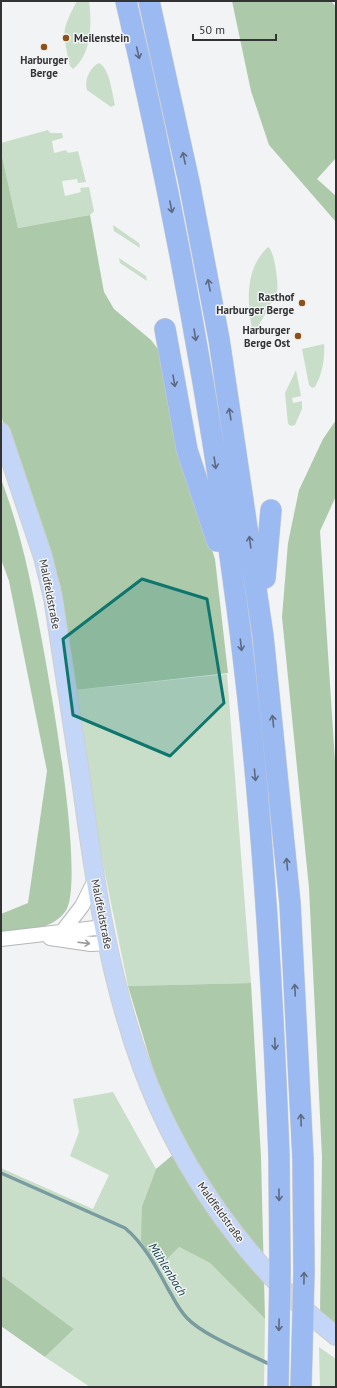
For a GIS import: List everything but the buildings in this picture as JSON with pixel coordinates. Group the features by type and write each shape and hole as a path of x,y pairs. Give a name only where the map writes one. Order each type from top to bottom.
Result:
{"highway":[{"path":"126,1 167,188 194,325 237,607 258,802 268,921 279,1156 280,1271 278,1387"},
{"path":"149,1 189,182 219,339 264,636 290,903 303,1159 304,1272 301,1387"},
{"path":"165,329 187,450 237,607"},
{"path":"264,636 266,553 271,510"}],"main road":[{"name":"Maldfeldstraße","path":"1,432 43,557 53,598 95,880 105,935 123,1010 142,1068 168,1127 192,1172 229,1224 254,1256 300,1304 336,1336"}],"street":[{"path":"62,932 82,906 95,880"},
{"path":"1,939 62,932 105,935"},
{"path":"33,936 91,944 105,935"}],"highlighted area":[{"path":"142,579 207,599 224,703 170,756 73,715 63,639"}],"green space":[{"path":"77,1 89,1 90,28 84,55 73,69 70,66 64,33 65,27"},
{"path":"232,1 331,1 336,7 336,158 317,179 336,196 336,222 269,145 251,91"},
{"path":"99,63 106,70 110,82 115,105 111,107 87,90 86,82 88,74"},
{"path":"48,130 50,133 62,133 63,138 52,141 54,153 66,150 68,153 78,151 86,182 78,183 77,179 62,181 65,196 81,192 80,188 89,187 94,211 90,215 18,228 1,152 1,143"},
{"path":"1,152 18,228 90,215 104,292 114,309 151,340 163,356 179,448 215,559 228,673 76,690 60,584 1,416"},
{"path":"113,225 139,243 140,248 114,231"},
{"path":"268,247 276,267 277,291 253,334 249,311 249,288 255,266 260,256"},
{"path":"119,258 146,276 147,281 120,263"},
{"path":"324,344 324,356 320,377 315,387 312,388 309,385 302,349"},
{"path":"296,370 301,396 292,398 293,403 302,401 302,409 295,425 291,426 288,424 285,393"},
{"path":"336,420 336,496 320,531 336,776 336,1330 320,1316 322,1157 309,888 282,617 288,543 299,490 323,439"},
{"path":"1,479 14,516 31,582 49,681 59,740 66,798 71,850 71,889 65,912 59,919 44,927 36,929 1,932 1,914 28,903 47,771 9,581 1,559"},
{"path":"227,674 251,983 128,986 101,854 76,690"},
{"path":"251,983 261,1157 265,1319 210,1263 179,1247 159,1267 141,1241 142,1206 156,1169 187,1143 165,1101 152,1066 128,986"},
{"path":"113,1092 156,1169 142,1206 179,1247 210,1263 265,1319 264,1387 90,1387 45,1357 74,1329 1,1275 1,1168 93,1209 109,1175 70,1156 79,1132 73,1099"},
{"path":"1,1275 74,1329 45,1357 1,1326"},
{"path":"319,1347 336,1359 336,1387 320,1387"}],"waterway":[{"name":"Mühlenbach","path":"1,1173 125,1228 132,1234 149,1255 178,1307 187,1318 215,1338 271,1365"}],"place":[{"name":"Meilenstein","path":"66,38"},
{"name":"Harburger Berge","path":"44,47"},
{"name":"Rasthof Harburger Berge","path":"302,303"},
{"name":"Harburger Berge Ost","path":"298,336"}]}
